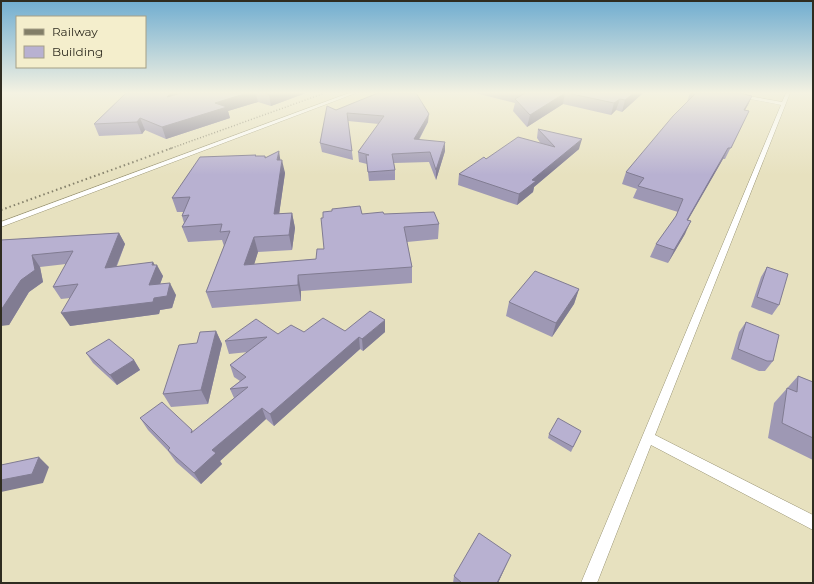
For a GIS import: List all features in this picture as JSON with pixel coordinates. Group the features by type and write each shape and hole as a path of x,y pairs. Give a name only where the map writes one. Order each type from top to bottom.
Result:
{"lane":[{"path":"1,224 281,120"},
{"path":"589,583 777,120"},
{"path":"648,437 813,523"}],"building":[{"path":"98,120 138,120 137,122 94,124"},
{"path":"146,120 184,120 162,127"},
{"path":"324,120 348,120 352,151 320,143"},
{"path":"381,120 425,120 414,139 445,142 436,170 430,152 392,154 395,170 368,172 366,155 369,155 358,152"},
{"path":"669,120 744,120 731,148 728,148 687,220 691,221 674,250 656,244 676,216 683,199 638,186 644,178 626,172"},
{"path":"538,129 582,139 532,180 536,181 519,194 459,174 484,157 486,159 518,137 555,147"},
{"path":"279,151 277,160 282,160 274,214 292,213 289,235 254,237 244,265 316,259 317,249 324,249 321,218 323,218 323,212 332,211 332,209 360,206 362,214 383,212 384,214 434,212 439,224 404,227 412,267 298,275 298,285 206,292 230,231 220,232 222,224 182,227 189,215 182,216 190,197 172,198 200,157 256,155 255,156 265,156 265,158"},
{"path":"119,233 105,268 153,262 152,265 157,265 149,285 170,283 167,296 154,298 153,302 61,313 78,284 53,287 73,251 32,255 35,270 21,280 1,310 1,240"},
{"path":"767,267 788,274 779,305 757,297"},
{"path":"535,271 579,289 556,323 509,302"},
{"path":"370,311 385,320 362,339 359,337 270,414 262,408 212,450 216,453 194,473 168,450 170,448 140,418 162,402 192,430 191,433 248,387 230,389 246,377 230,365 267,337 225,341 256,319 278,334 291,325 304,332 323,318 345,331"},
{"path":"746,322 779,335 773,361 767,361 738,349"},
{"path":"216,331 201,390 163,394 179,345 197,343 200,332"},
{"path":"109,339 134,360 110,375 86,353"},
{"path":"798,376 813,382 813,438 782,423 787,388 797,392"},
{"path":"558,418 581,431 573,447 549,434"},
{"path":"39,457 32,474 1,480 1,465"},
{"path":"479,533 511,555 497,583 462,583 454,576"}],"railway":[{"path":"169,149 249,120"},
{"path":"1,210 172,148"}]}
